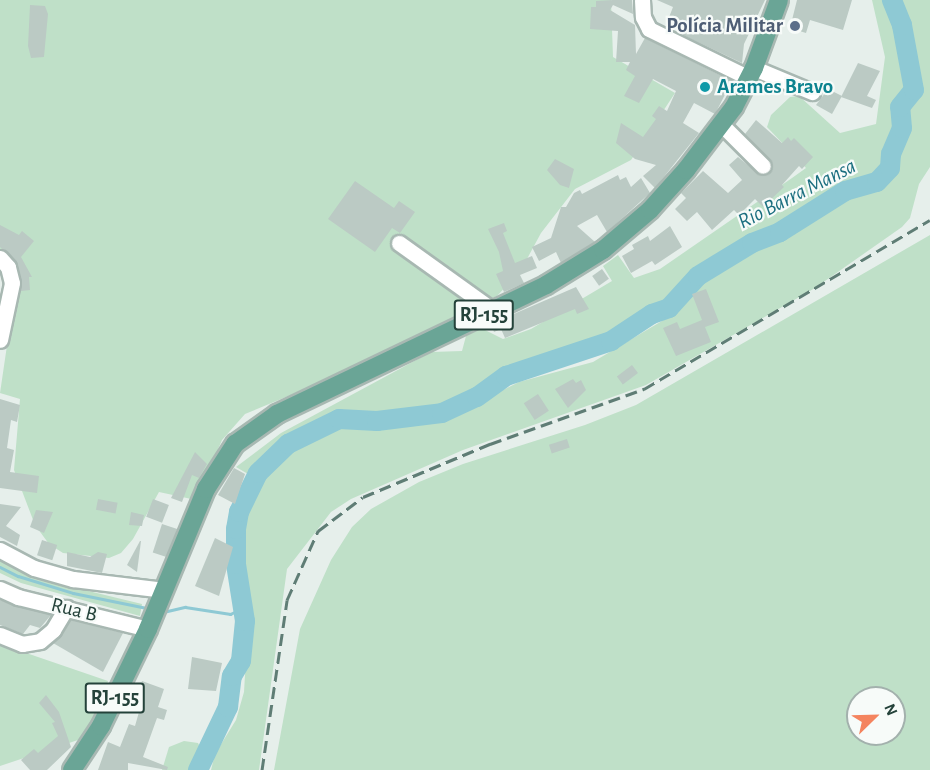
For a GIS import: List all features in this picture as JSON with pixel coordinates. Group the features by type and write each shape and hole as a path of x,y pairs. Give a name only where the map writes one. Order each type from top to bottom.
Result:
{"main road":[{"name":"RJ-155","path":"72,770 101,726 149,625 206,489 221,462 246,433 277,414 575,270 603,250 650,210 721,124 751,73 779,0"}],"street":[{"path":"642,0 643,17 649,28 751,73 812,92"},
{"path":"721,124 763,166"},
{"path":"399,243 494,311"},
{"path":"0,258 8,267 12,283 0,340"},
{"path":"0,550 34,568 73,579 164,591"},
{"name":"Rua B","path":"0,589 66,608 149,625"},
{"path":"0,635 22,644 40,641 53,630 66,608"}],"green space":[{"path":"0,0 611,0 613,57 675,93 631,160 575,189 541,233 521,270 497,296 322,382 245,414 222,440 196,500 159,492 133,539 121,553 109,558 63,553 49,544 35,525 14,470 20,399 0,393 14,298 0,250"},
{"path":"872,0 888,0 909,75 897,106 900,121 885,150 883,167 863,182 842,184 753,238 685,282 669,303 647,310 596,338 504,369 454,403 431,409 332,416 302,429 271,450 237,502 248,474 236,467 281,433 431,352 462,351 466,336 479,327 503,339 531,329 612,281 603,266 618,255 634,278 660,269 806,168 767,127 771,115 790,97 799,96 840,133 876,124 885,57"},
{"path":"896,0 930,0 930,167 919,184 910,218 902,227 815,288 646,385 463,450 351,499 331,512 287,569 259,770 211,770 215,754 236,720 244,692 247,641 244,525 249,500 267,475 292,451 329,428 436,423 519,382 593,362 672,315 694,284 724,269 755,245 786,234 793,225 887,181 898,164 895,150 908,126 907,113 917,93 910,45"},
{"path":"930,235 930,770 274,770 300,629 331,560 352,527 371,509 419,482 463,464 585,425 636,405"},
{"path":"0,560 39,579 142,604 140,616 21,583 0,573"},
{"path":"0,644 108,681 96,716 81,739 0,766"},
{"path":"184,741 198,743 200,747 192,770 162,770 169,747"}],"building":[{"path":"632,0 633,14 613,5 610,10 635,25 636,54 645,38 732,81 715,114 694,103 683,123 699,133 655,188 643,176 656,165 635,159 616,143 621,123 643,137 656,119 652,116 659,106 667,111 676,91 653,79 639,103 624,96 635,76 626,70 630,62 616,62 618,31 590,29 591,7 596,7 596,1"},
{"path":"657,0 765,0 744,44 742,63 683,35 685,31 666,25 673,7"},
{"path":"797,0 852,0 843,30 810,20 806,33 790,28"},
{"path":"30,5 45,6 48,14 44,57 31,58 28,46"},
{"path":"858,63 880,71 867,96 876,100 872,108 841,97"},
{"path":"828,89 842,96 832,114 816,105"},
{"path":"756,120 782,143 788,137 791,141 794,138 813,157 802,169 799,166 782,185 784,187 763,207 755,199 739,215 734,210 712,230 697,212 687,221 675,209 686,198 681,193 703,171 728,193 742,180 729,165 738,157 760,175 770,172 770,160 745,134"},
{"path":"555,159 574,169 569,188 560,185 547,170"},
{"path":"618,175 620,180 626,177 631,187 641,178 650,193 607,232 597,215 577,226 595,242 561,263 556,252 539,261 532,247 551,238 561,207 566,207 574,193 580,190 582,194"},
{"path":"355,181 394,208 399,201 415,212 400,233 392,228 375,252 328,219"},
{"path":"504,223 507,231 503,233 515,263 532,256 537,268 520,275 524,283 504,292 496,274 503,271 499,252 488,229"},
{"path":"0,225 19,235 22,231 34,241 21,257 32,277 29,277 30,290 21,291 17,264 0,247"},
{"path":"670,226 682,247 655,265 652,261 631,273 622,256 634,249 632,245 648,236 650,241"},
{"path":"602,269 609,279 599,286 592,276"},
{"path":"576,287 589,309 577,314 575,309 505,338 501,329 494,332 491,324"},
{"path":"706,289 719,322 705,327 711,342 676,356 663,328 677,322 680,329 702,320 692,294"},
{"path":"632,365 638,373 623,384 617,376"},
{"path":"573,379 576,383 581,380 586,390 568,408 555,389"},
{"path":"538,394 549,411 535,420 524,403"},
{"path":"0,399 20,405 17,422 11,420 7,448 14,450 10,472 39,476 37,493 0,488"},
{"path":"567,439 570,448 552,453 549,445"},
{"path":"195,452 207,464 199,478 192,475 182,502 171,498"},
{"path":"234,468 245,474 235,504 218,495"},
{"path":"98,499 118,503 116,514 96,510"},
{"path":"153,499 169,505 162,523 146,517"},
{"path":"0,504 21,507 6,526 20,535 17,546 0,537"},
{"path":"36,510 53,512 44,533 30,527"},
{"path":"131,512 144,515 142,526 129,525"},
{"path":"162,524 177,529 168,557 153,553"},
{"path":"215,538 233,547 219,596 195,586"},
{"path":"42,540 57,545 52,560 37,555"},
{"path":"141,541 137,572 127,565"},
{"path":"67,552 90,557 98,552 107,554 102,573 67,566"},
{"path":"0,600 51,615 40,628 30,625 23,634 0,625"},
{"path":"70,620 123,633 103,672 53,643"},
{"path":"192,657 222,663 216,691 188,689"},
{"path":"142,681 164,689 158,707 167,710 164,720 157,718 143,757 168,767 167,770 128,763 128,770 98,770 108,742 120,747 129,724 135,726 143,698 137,696"},
{"path":"46,695 59,712 71,747 47,770 30,770 21,760 34,749 38,753 58,736 52,723 55,722 39,703"}],"waterway":[{"name":"Rio Barra Mansa","path":"198,770 228,707 232,676 241,661 245,621 236,564 236,529 239,512 258,473 288,444 339,419 377,421 442,413 477,397 506,376 611,341 652,314 669,308 698,276 752,243 780,232 845,191 877,182 890,168 891,154 902,128 900,107 914,90 902,25 892,0"},
{"path":"0,567 18,576 73,593 151,609"},
{"path":"163,612 185,607 230,614 243,608"}],"railway":[{"path":"262,770 287,600 318,531 363,497 490,444 644,389 930,220"}],"place":[{"name":"Polícia Militar","path":"795,26"},
{"name":"Arames Bravo","path":"705,87"}]}
